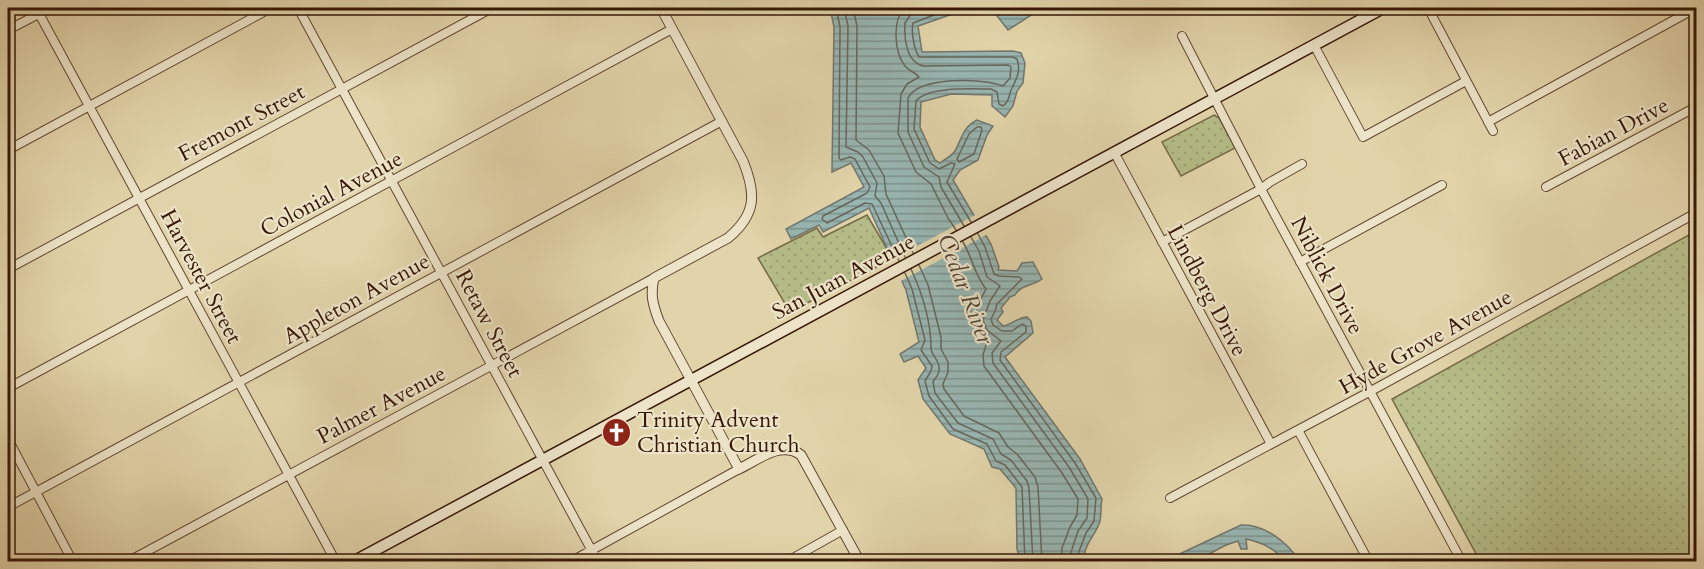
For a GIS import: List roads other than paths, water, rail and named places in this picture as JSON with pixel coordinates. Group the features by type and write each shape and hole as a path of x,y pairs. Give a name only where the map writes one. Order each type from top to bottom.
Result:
{"main road":[{"name":"San Juan Avenue","path":"353,561 1383,8"}],"street":[{"path":"8,30 38,10 50,8"},
{"path":"8,150 271,8"},
{"name":"Retaw Street","path":"298,8 598,561"},
{"name":"Fremont Street","path":"8,269 492,8"},
{"path":"660,8 749,176 753,199 740,228 728,238 654,278 651,291 652,303 659,321 739,469"},
{"path":"1428,8 1493,131"},
{"path":"1488,122 1696,8"},
{"name":"Harvester Street","path":"38,10 336,561"},
{"name":"Colonial Avenue","path":"8,388 672,29"},
{"name":"Niblick Drive","path":"1182,36 1261,189 1462,561"},
{"path":"1314,45 1363,137 1466,81"},
{"name":"Fabian Drive","path":"1546,187 1696,107"},
{"name":"Appleton Avenue","path":"8,507 722,122"},
{"name":"Lindberg Drive","path":"1114,152 1271,444"},
{"path":"1162,243 1302,164"},
{"path":"1300,261 1442,185"},
{"name":"Hyde Grove Avenue","path":"1170,498 1696,213"},
{"name":"Palmer Avenue","path":"126,561 654,278"},
{"path":"1298,430 1369,561"},
{"path":"8,439 73,561"},
{"path":"570,561 782,448 791,449 805,459 860,561"},
{"path":"786,561 843,530"}],"water":[{"name":"Cedar River","path":"830,8 970,8 918,26 922,52 1013,51 1021,53 1025,63 1023,83 1017,91 1013,106 1005,117 992,106 992,95 951,94 921,102 920,127 935,160 940,163 954,153 963,133 972,123 977,120 993,126 987,135 978,160 960,170 953,180 991,244 998,270 1017,271 1022,263 1033,262 1042,279 1023,287 1010,297 1001,308 1003,312 997,320 1003,326 1024,317 1031,321 1033,333 1005,357 1080,459 1102,499 1100,521 1087,546 1084,561 1020,561 1017,549 1016,488 1000,469 992,467 984,449 950,434 923,399 918,380 926,368 918,356 904,362 900,354 919,342 906,290 869,208 823,232 819,225 791,239 786,229 864,187 851,163 832,172 834,27"},
{"path":"991,8 1034,8 1036,12 1008,30"},
{"path":"1241,525 1267,531 1289,548 1300,561 1285,561 1268,547 1246,539 1247,549 1241,549 1238,541 1196,561 1171,561 1171,558"}],"place":[{"name":"Trinity Advent Christian Church","path":"616,432"}]}
